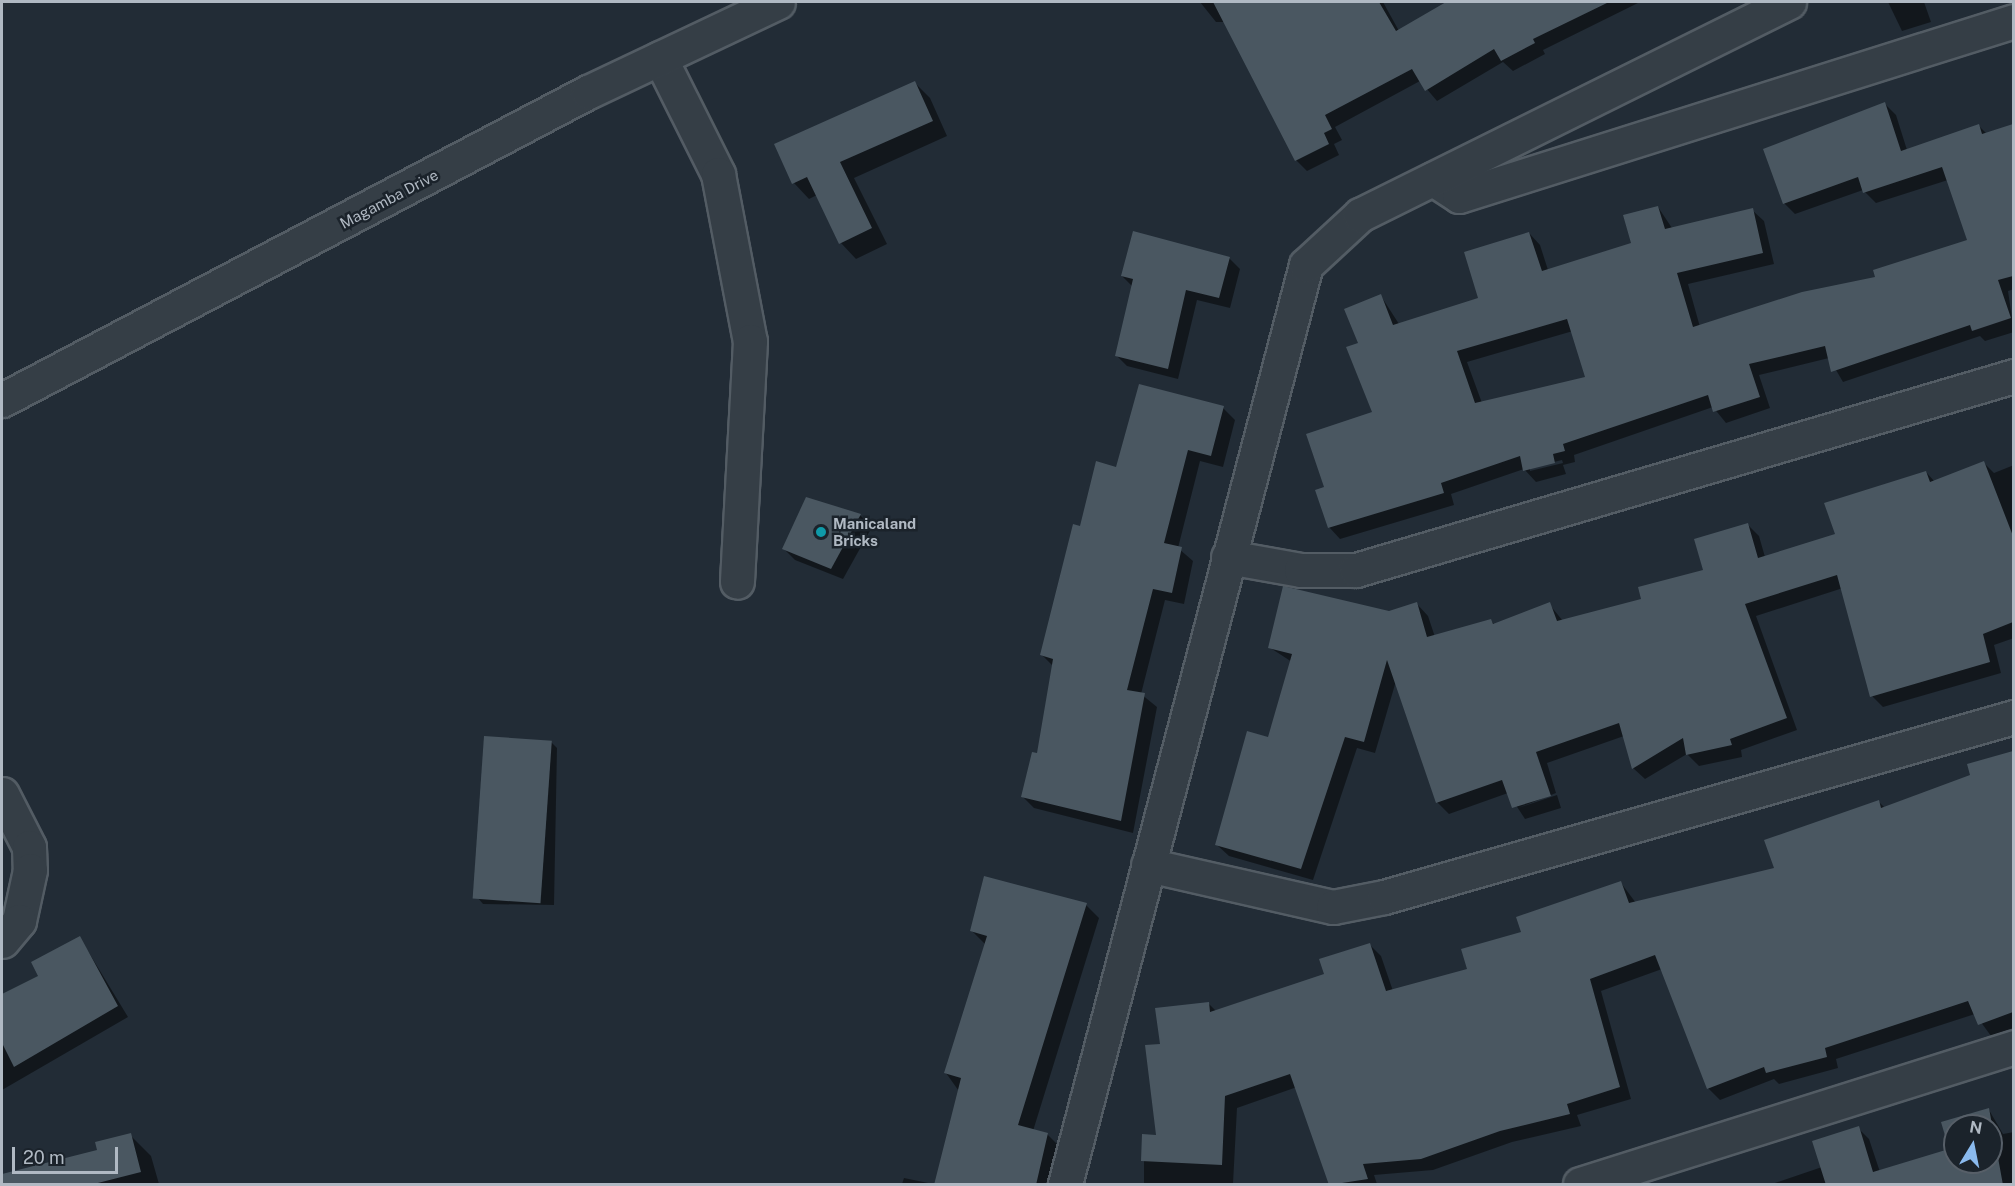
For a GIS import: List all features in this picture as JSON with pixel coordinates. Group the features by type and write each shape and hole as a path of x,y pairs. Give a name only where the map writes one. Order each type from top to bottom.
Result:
{"street":[{"name":"Magamba Drive","path":"2,400 660,58 778,2"},
{"path":"1065,1185 1306,265 1360,215 1788,2"},
{"path":"1433,179 1459,196 2013,21"},
{"path":"660,58 718,174 750,341 737,582"},
{"path":"1228,556 1301,570 1356,570 2013,376"},
{"path":"1148,866 1334,906 1384,897 2013,717"},
{"path":"2,794 29,847 30,870 19,921 2,941"},
{"path":"1580,1185 2013,1047"}],"building":[{"path":"1213,2 1379,2 1396,31 1446,2 1609,2 1533,39 1535,43 1501,61 1494,49 1425,91 1412,69 1325,115 1332,129 1324,133 1329,144 1295,161"},
{"path":"915,81 933,121 840,162 872,228 839,244 807,177 792,184 774,144"},
{"path":"1885,102 1901,151 1979,124 1982,134 2013,124 2013,276 1998,280 2011,318 1972,331 1970,325 1831,372 1825,346 1749,364 1760,397 1713,412 1708,395 1563,444 1565,451 1553,454 1555,463 1523,471 1520,456 1441,483 1444,493 1328,528 1315,490 1324,487 1306,434 1372,412 1346,347 1358,343 1344,309 1381,294 1393,325 1478,298 1464,252 1529,232 1542,271 1631,243 1623,215 1658,206 1665,229 1753,208 1763,253 1677,273 1693,327 1802,292 1875,277 1873,270 1967,240 1942,167 1863,193 1858,177 1783,204 1763,149","holes":["1567,319 1585,377 1475,403 1457,351"]},
{"path":"1133,231 1230,257 1219,298 1186,290 1168,369 1115,356 1133,279 1121,276"},
{"path":"1139,384 1224,406 1211,456 1188,450 1164,543 1182,547 1172,593 1153,589 1127,690 1145,693 1121,821 1021,797 1032,752 1037,753 1053,659 1040,655 1073,524 1080,526 1096,461 1116,467"},
{"path":"1984,461 2013,536 2013,622 1983,634 1990,662 1870,697 1837,575 1745,604 1787,718 1730,739 1732,745 1686,755 1683,738 1632,769 1619,723 1536,752 1551,796 1512,808 1502,780 1436,803 1387,660 1364,742 1345,737 1301,869 1215,845 1247,731 1268,737 1292,654 1268,648 1283,586 1389,611 1417,602 1427,637 1491,619 1493,624 1550,602 1557,621 1641,599 1638,587 1703,570 1694,539 1748,523 1758,558 1835,534 1824,503 1926,471 1930,482"},
{"name":"Manicaland Bricks","path":"806,497 861,514 831,569 782,549"},
{"path":"484,736 552,741 540,903 473,899"},
{"path":"2013,751 2013,1012 1978,1025 1968,1001 1825,1048 1827,1057 1766,1073 1764,1067 1707,1089 1655,955 1590,979 1620,1087 1567,1104 1570,1114 1500,1131 1421,1159 1363,1164 1368,1179 1329,1185 1290,1074 1225,1096 1222,1165 1141,1161 1142,1134 1156,1135 1145,1045 1160,1044 1155,1008 1209,1002 1210,1012 1324,974 1319,959 1370,943 1386,991 1467,969 1461,949 1521,932 1516,917 1621,881 1629,903 1774,868 1764,840 1879,800 1881,808 1970,775 1967,764"},
{"path":"984,876 1087,903 1018,1125 1048,1133 1036,1185 934,1185 961,1078 944,1073 987,936 970,931"},
{"path":"80,936 118,1006 14,1067 2,1043 2,994 38,976 31,962"},
{"path":"1989,1108 1990,1114 1968,1114"},
{"path":"1859,1126 1873,1172 1943,1151 1943,1174 2001,1174 2003,1185 1826,1185 1812,1141"},
{"path":"131,1133 141,1172 90,1185 2,1185 2,1174 97,1150 95,1142"}],"place":[{"name":"Manicaland Bricks","path":"821,532"}]}
